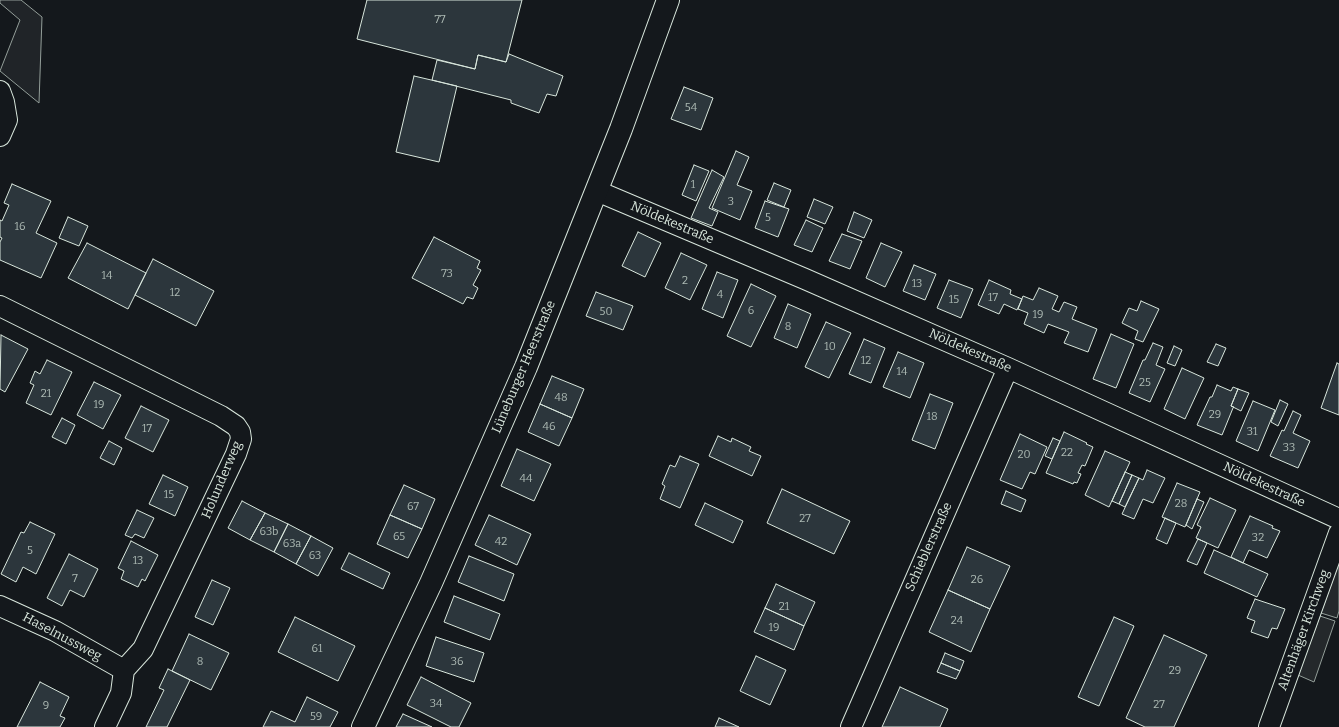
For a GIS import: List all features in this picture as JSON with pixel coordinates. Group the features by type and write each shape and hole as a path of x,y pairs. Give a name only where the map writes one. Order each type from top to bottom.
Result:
{"main road":[{"name":"Lüneburger Heerstraße","path":"363,727 431,583 523,374 597,191 668,0"}],"street":[{"path":"0,91 4,102 7,120 0,136"},
{"name":"Nöldekestraße","path":"597,191 805,279 1008,368 1339,519"},
{"name":"Holunderweg","path":"0,306 221,416 236,426 240,432 241,439 236,454 197,539 143,649 124,670"},
{"name":"Schieblerstraße","path":"851,727 1008,368"},
{"name":"Altenhäger Kirchweg","path":"1269,727 1339,533"},
{"name":"Haselnussweg","path":"0,606 55,631 124,670"},
{"path":"105,727 121,693 124,670"}],"shaded area":[{"path":"0,0 21,0 42,17 39,103 0,71 20,20 0,3"},
{"path":"1339,562 1339,611 1337,618 1321,613"},
{"path":"1320,616 1335,621 1314,682 1298,675"}],"building":[{"path":"367,0 522,0 506,62 478,55 475,69 357,39"},
{"path":"509,54 563,76 556,96 547,94 539,113 511,103 511,100 432,80 437,60 475,69 478,55 506,62"},
{"path":"414,76 457,86 439,162 396,152"},
{"path":"684,87 713,98 701,130 671,119"},
{"path":"736,151 749,157 737,185 752,191 740,220 712,208"},
{"path":"694,165 709,171 696,201 682,195"},
{"path":"712,170 724,177 709,208 718,212 712,226 691,218"},
{"path":"774,183 791,190 784,207 767,200"},
{"path":"12,184 51,201 36,233 57,243 41,278 0,260 0,242 2,238 0,237 0,220 2,221 9,205 4,203"},
{"path":"814,199 833,207 825,224 807,217"},
{"path":"765,201 789,209 778,237 755,228"},
{"path":"854,212 872,220 864,238 847,231"},
{"path":"68,217 88,226 79,246 59,238"},
{"path":"806,220 823,228 812,252 794,245"},
{"path":"638,232 661,243 645,277 622,266"},
{"path":"842,234 862,241 850,269 829,261"},
{"path":"434,237 480,261 477,268 481,270 473,285 478,288 473,299 467,297 463,304 412,278"},
{"path":"87,243 146,273 128,309 68,278"},
{"path":"881,243 902,252 885,287 866,278"},
{"path":"681,253 707,265 690,300 665,288"},
{"path":"153,259 214,291 196,326 135,295"},
{"path":"914,265 936,274 925,300 903,291"},
{"path":"717,272 738,280 723,318 702,309"},
{"path":"949,280 973,289 961,318 937,308"},
{"path":"989,280 1011,290 1010,294 1022,299 1017,310 1004,304 999,314 978,305"},
{"path":"751,284 776,296 751,347 727,336"},
{"path":"1039,288 1058,296 1052,309 1059,312 1064,302 1077,307 1072,319 1097,329 1088,352 1064,343 1069,332 1048,324 1044,333 1024,324 1028,313 1018,309 1023,296 1033,300"},
{"path":"596,292 633,306 623,330 586,316"},
{"path":"1141,301 1159,309 1143,342 1135,339 1138,331 1122,323 1129,308 1137,311"},
{"path":"788,304 811,314 797,348 774,338"},
{"path":"826,322 851,333 829,378 805,367"},
{"path":"1111,334 1134,344 1116,388 1093,379"},
{"path":"1,335 28,349 5,392 0,389"},
{"path":"864,339 885,348 871,383 849,374"},
{"path":"1153,343 1163,347 1156,365 1165,369 1150,402 1129,393 1143,360 1145,360"},
{"path":"1216,344 1226,348 1218,366 1207,362"},
{"path":"1174,346 1182,350 1175,366 1167,363"},
{"path":"898,352 924,363 910,398 883,387"},
{"path":"47,360 72,372 51,415 26,403 34,385 30,383 35,371 40,374"},
{"path":"1337,363 1339,364 1339,415 1321,408"},
{"path":"1182,368 1204,378 1185,419 1164,409"},
{"path":"552,376 584,389 572,418 540,404"},
{"path":"94,382 121,395 103,429 77,415"},
{"path":"1217,385 1231,391 1233,387 1238,389 1231,406 1234,407 1222,435 1197,425"},
{"path":"1238,389 1249,393 1241,411 1231,406"},
{"path":"930,394 953,403 935,449 912,440"},
{"path":"1280,400 1288,404 1278,426 1271,422"},
{"path":"1253,401 1275,410 1258,451 1236,441"},
{"path":"540,404 572,418 559,446 528,432"},
{"path":"141,406 169,420 153,452 125,438"},
{"path":"1293,411 1301,415 1293,433 1310,441 1298,468 1270,456"},
{"path":"62,418 75,425 66,444 52,437"},
{"path":"1064,432 1093,447 1085,466 1082,465 1078,473 1081,474 1077,483 1074,482 1073,484 1046,473"},
{"path":"1020,434 1047,447 1035,474 1030,472 1022,489 1000,480"},
{"path":"718,436 731,442 732,438 751,447 749,451 761,456 752,476 709,456"},
{"path":"1053,438 1060,441 1052,459 1045,456"},
{"path":"109,441 122,448 114,465 100,458"},
{"path":"517,449 551,464 534,501 501,486"},
{"path":"1105,451 1130,462 1109,507 1085,495"},
{"path":"680,456 699,464 680,508 660,499 665,486 662,484 670,465 675,467"},
{"path":"1147,470 1165,478 1153,503 1143,499 1134,519 1122,514 1139,478 1143,480"},
{"path":"1125,472 1132,475 1119,504 1112,501"},
{"path":"163,475 188,487 175,516 149,504"},
{"path":"1132,475 1139,478 1125,507 1119,504"},
{"path":"1177,483 1200,492 1185,527 1162,517"},
{"path":"404,485 435,499 422,529 390,515"},
{"path":"782,489 850,521 834,554 767,523"},
{"path":"1006,491 1026,500 1021,512 1001,504"},
{"path":"1210,498 1236,510 1218,548 1196,538 1201,527 1197,525"},
{"path":"1197,499 1204,502 1192,529 1186,525"},
{"path":"242,501 265,513 250,540 228,528"},
{"path":"705,503 743,521 733,543 695,525"},
{"path":"137,510 154,518 144,538 135,534 132,538 125,535"},
{"path":"265,513 288,524 274,552 250,540"},
{"path":"390,515 422,529 408,558 377,544"},
{"path":"489,515 531,534 517,565 475,545"},
{"path":"1250,516 1273,526 1272,528 1280,531 1267,558 1249,550 1243,563 1231,557"},
{"path":"1165,518 1176,523 1167,544 1156,539"},
{"path":"30,522 55,534 36,574 23,567 16,582 1,574 21,532 24,533"},
{"path":"288,524 311,536 296,564 274,552"},
{"path":"311,536 333,548 318,576 296,564"},
{"path":"1198,539 1207,543 1197,565 1187,561"},
{"path":"131,541 158,555 145,581 142,579 138,587 121,579 124,571 118,568"},
{"path":"967,547 1010,566 990,609 948,590"},
{"path":"1214,550 1268,574 1257,597 1204,573"},
{"path":"349,553 390,573 383,589 341,569"},
{"path":"69,554 98,569 84,597 70,590 62,606 47,598"},
{"path":"469,556 514,574 504,601 458,582"},
{"path":"212,580 230,588 213,625 195,617"},
{"path":"776,584 815,602 804,626 765,608"},
{"path":"948,590 990,609 971,652 929,632"},
{"path":"454,596 500,614 490,640 444,622"},
{"path":"1255,599 1285,609 1277,629 1272,628 1268,638 1251,632 1255,621 1247,618"},
{"path":"765,608 804,626 794,650 754,632"},
{"path":"295,617 355,646 338,681 278,652"},
{"path":"1114,617 1134,626 1099,706 1078,697"},
{"path":"189,634 229,653 211,690 172,671"},
{"path":"1164,635 1207,655 1174,727 1145,727 1126,718"},
{"path":"436,637 484,653 474,682 426,666"},
{"path":"945,653 964,661 960,671 941,663"},
{"path":"756,656 786,670 770,705 740,691"},
{"path":"941,663 960,671 956,679 937,672"},
{"path":"168,669 190,680 167,727 146,727 164,690 159,688"},
{"path":"421,677 471,703 459,727 451,727 407,705"},
{"path":"40,682 69,697 60,716 65,718 60,727 17,727"},
{"path":"900,687 948,709 940,727 882,727"},
{"path":"307,697 338,712 330,727 263,727 271,711 295,722"},
{"path":"403,714 432,727 396,727"},
{"path":"719,718 739,727 715,727"}]}
